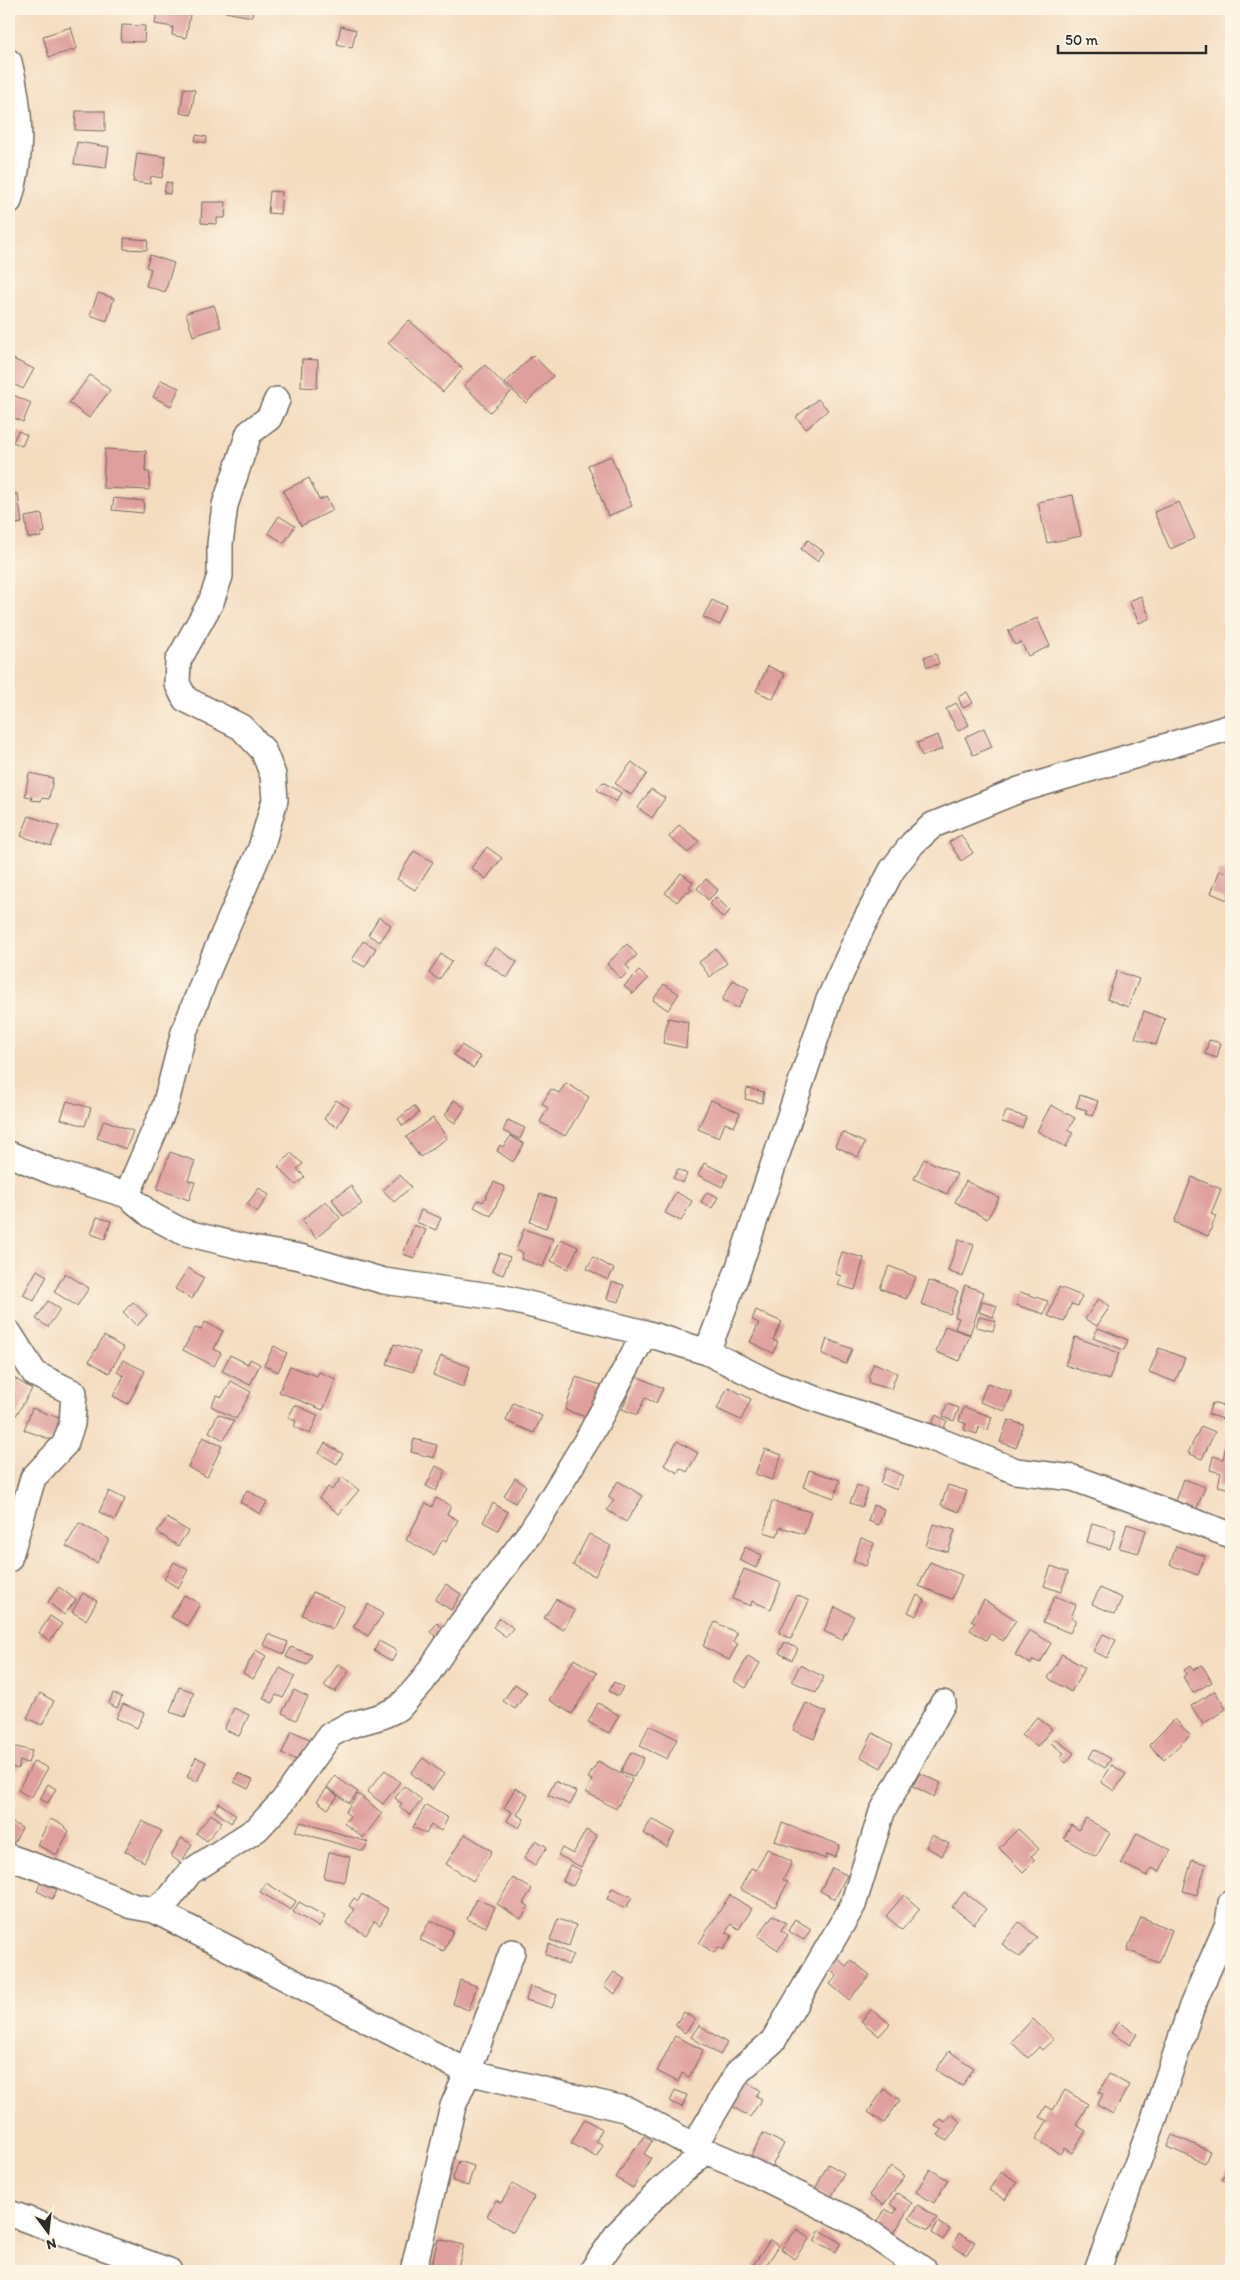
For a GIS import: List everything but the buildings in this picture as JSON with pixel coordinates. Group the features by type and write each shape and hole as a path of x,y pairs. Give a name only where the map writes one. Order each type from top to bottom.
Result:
{"street":[{"path":"9,62 16,88 20,133 16,180 9,201"},
{"path":"127,1194 165,1106 184,1032 208,970 261,848 275,800 273,775 263,750 240,727 185,699 177,683 178,661 211,602 220,576 220,544 225,505 249,433 269,418 277,400"},
{"path":"707,1352 738,1270 828,1002 862,927 892,870 913,842 933,825 1019,790 1231,727"},
{"path":"9,1154 52,1172 127,1194 151,1215 184,1232 252,1249 300,1257 384,1281 504,1298 645,1333 707,1352 774,1385 932,1438 1016,1471 1073,1478 1231,1535"},
{"path":"9,1333 35,1374 74,1393 72,1424 65,1444 33,1478 9,1559"},
{"path":"154,1910 170,1898 190,1872 257,1829 283,1800 330,1735 347,1726 382,1716 399,1708 422,1682 461,1624 532,1530 590,1435 645,1333"},
{"path":"592,2271 618,2233 700,2149 738,2072 773,2041 852,1905 882,1812 944,1704"},
{"path":"9,1857 62,1876 132,1906 154,1910 468,2072 628,2110 700,2149 856,2223 925,2271"},
{"path":"1097,2271 1154,2119 1192,2006 1230,1916"},
{"path":"413,2271 453,2106 468,2072 512,1952"},
{"path":"9,2213 169,2271"}]}
